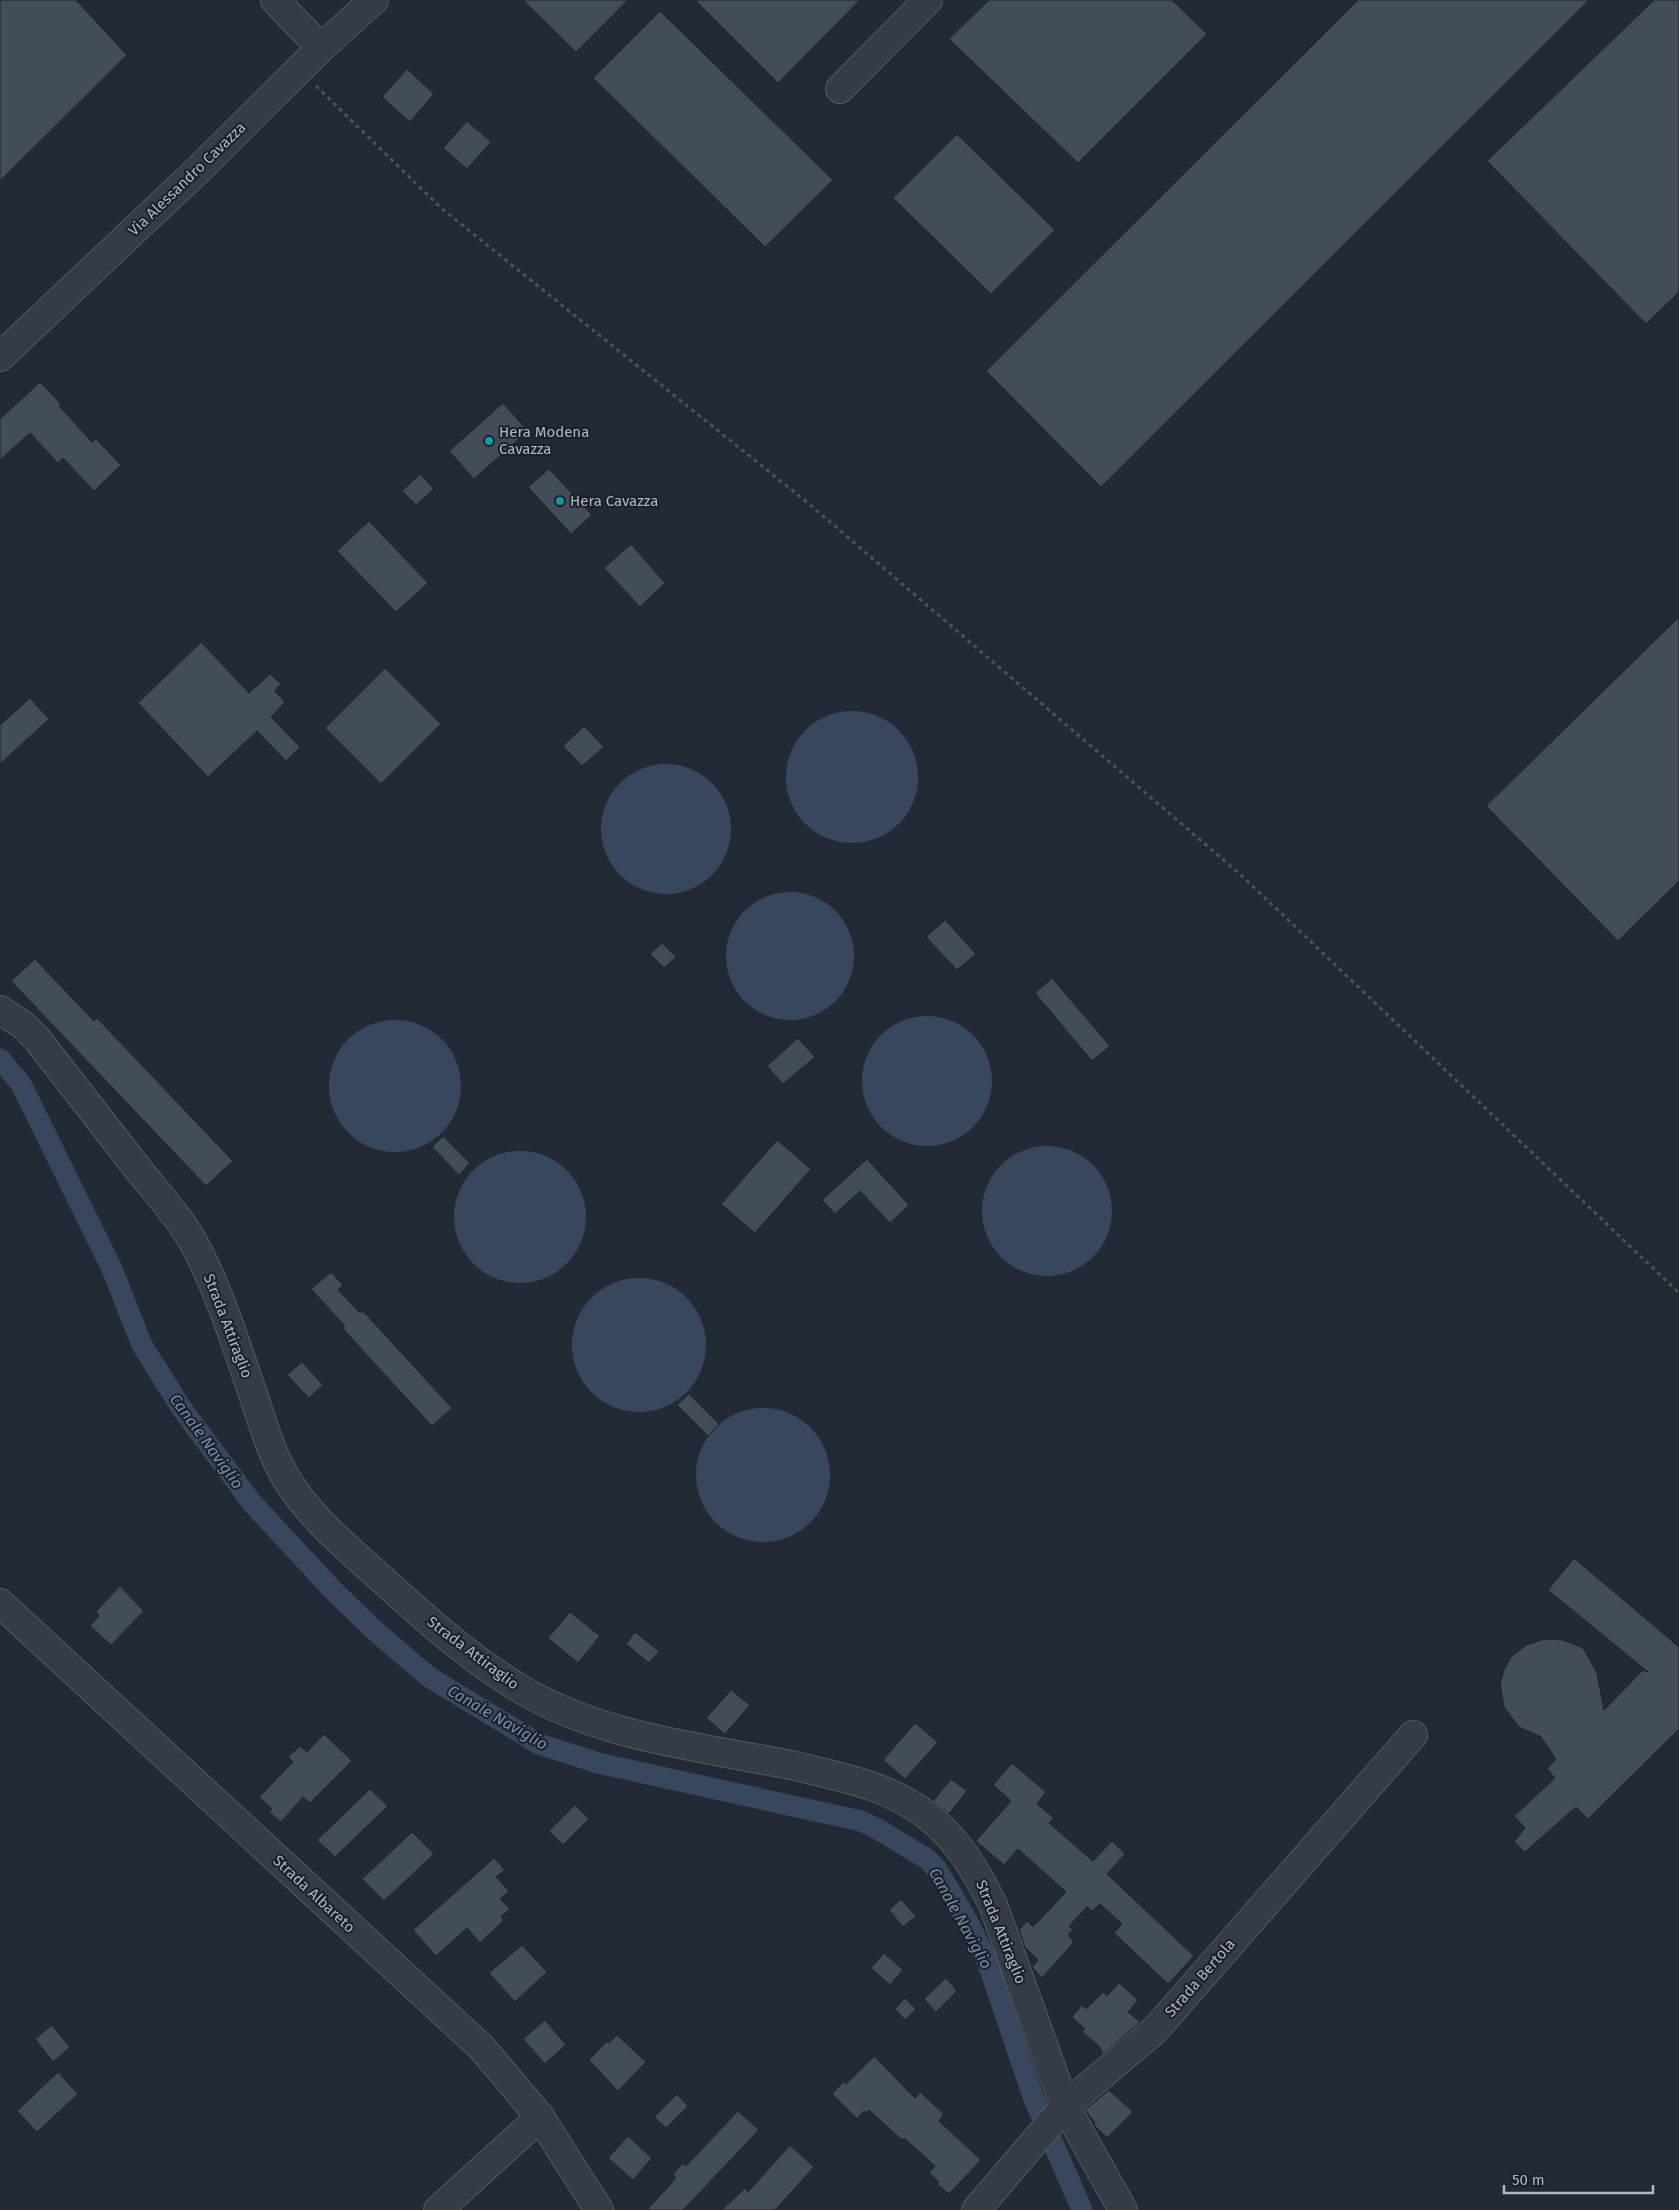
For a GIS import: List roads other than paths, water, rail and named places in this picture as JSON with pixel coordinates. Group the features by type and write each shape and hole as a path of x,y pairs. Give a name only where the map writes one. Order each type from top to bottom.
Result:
{"street":[{"path":"275,0 322,48"},
{"name":"Via Alessandro Cavazza","path":"0,357 374,0"},
{"path":"840,89 928,0"},
{"name":"Strada Attiraglio","path":"0,1010 23,1025 37,1039 185,1229 196,1247 213,1285 278,1463 295,1492 336,1537 405,1600 480,1662 519,1688 559,1710 604,1727 649,1738 751,1757 870,1785 911,1804 929,1817 962,1850 980,1877 993,1904 1065,2106 1123,2210"},
{"name":"Strada Albareto","path":"0,1603 482,2048 540,2117 599,2210"},
{"name":"Strada Bertola","path":"976,2210 1065,2106 1155,2030 1413,1735"},
{"path":"438,2210 540,2117"}],"water":[{"path":"852,711 877,716 889,722 907,740 913,752 918,777 913,802 907,814 889,832 877,838 852,843 827,838 815,832 797,814 791,802 786,777 791,752 797,740 815,722 827,716"},
{"path":"666,764 691,769 712,783 726,804 731,829 726,854 712,875 691,889 666,894 641,889 620,875 606,854 601,829 606,804 620,783 641,769"},
{"path":"790,892 803,893 815,897 835,911 849,931 853,943 853,969 849,981 835,1001 815,1015 803,1019 790,1020 777,1019 765,1015 745,1001 731,981 727,969 726,956 727,943 731,931 745,911 765,897 777,893"},
{"path":"927,1016 940,1017 952,1021 973,1035 987,1056 991,1068 991,1094 987,1106 973,1127 952,1141 940,1145 927,1146 914,1145 902,1141 881,1127 867,1106 863,1094 862,1081 863,1068 867,1056 881,1035 902,1021 914,1017"},
{"path":"395,1020 408,1021 420,1025 442,1039 456,1061 460,1073 460,1099 456,1111 442,1133 420,1147 408,1151 395,1152 382,1151 370,1147 348,1133 334,1111 330,1099 329,1086 330,1073 334,1061 348,1039 370,1025 382,1021"},
{"path":"1047,1146 1072,1151 1093,1165 1107,1186 1112,1211 1107,1236 1093,1257 1072,1271 1047,1276 1022,1271 1001,1257 987,1236 982,1211 987,1186 1001,1165 1022,1151"},
{"path":"520,1151 533,1152 545,1156 567,1170 581,1192 585,1204 585,1230 581,1242 567,1264 545,1278 533,1282 520,1283 507,1282 495,1278 473,1264 459,1242 455,1230 454,1217 455,1204 459,1192 473,1170 495,1156 507,1152"},
{"path":"639,1278 665,1283 686,1298 701,1319 706,1345 701,1371 686,1392 665,1407 639,1412 613,1407 592,1392 577,1371 572,1345 577,1319 592,1298 613,1283"},
{"path":"763,1408 788,1413 810,1428 825,1450 830,1475 825,1500 810,1522 788,1537 763,1542 738,1537 716,1522 701,1500 696,1475 701,1450 716,1428 738,1413"}],"waterway":[{"name":"Canale Naviglio","path":"0,1059 21,1084 112,1269 142,1345 182,1409 252,1503 332,1589 375,1631 429,1677 539,1744 598,1763 861,1821 927,1859 937,1869 968,1922 987,1961 1034,2099 1082,2210"}],"place":[{"name":"Hera Modena Cavazza","path":"489,441"},
{"name":"Hera Cavazza","path":"560,501"}]}
